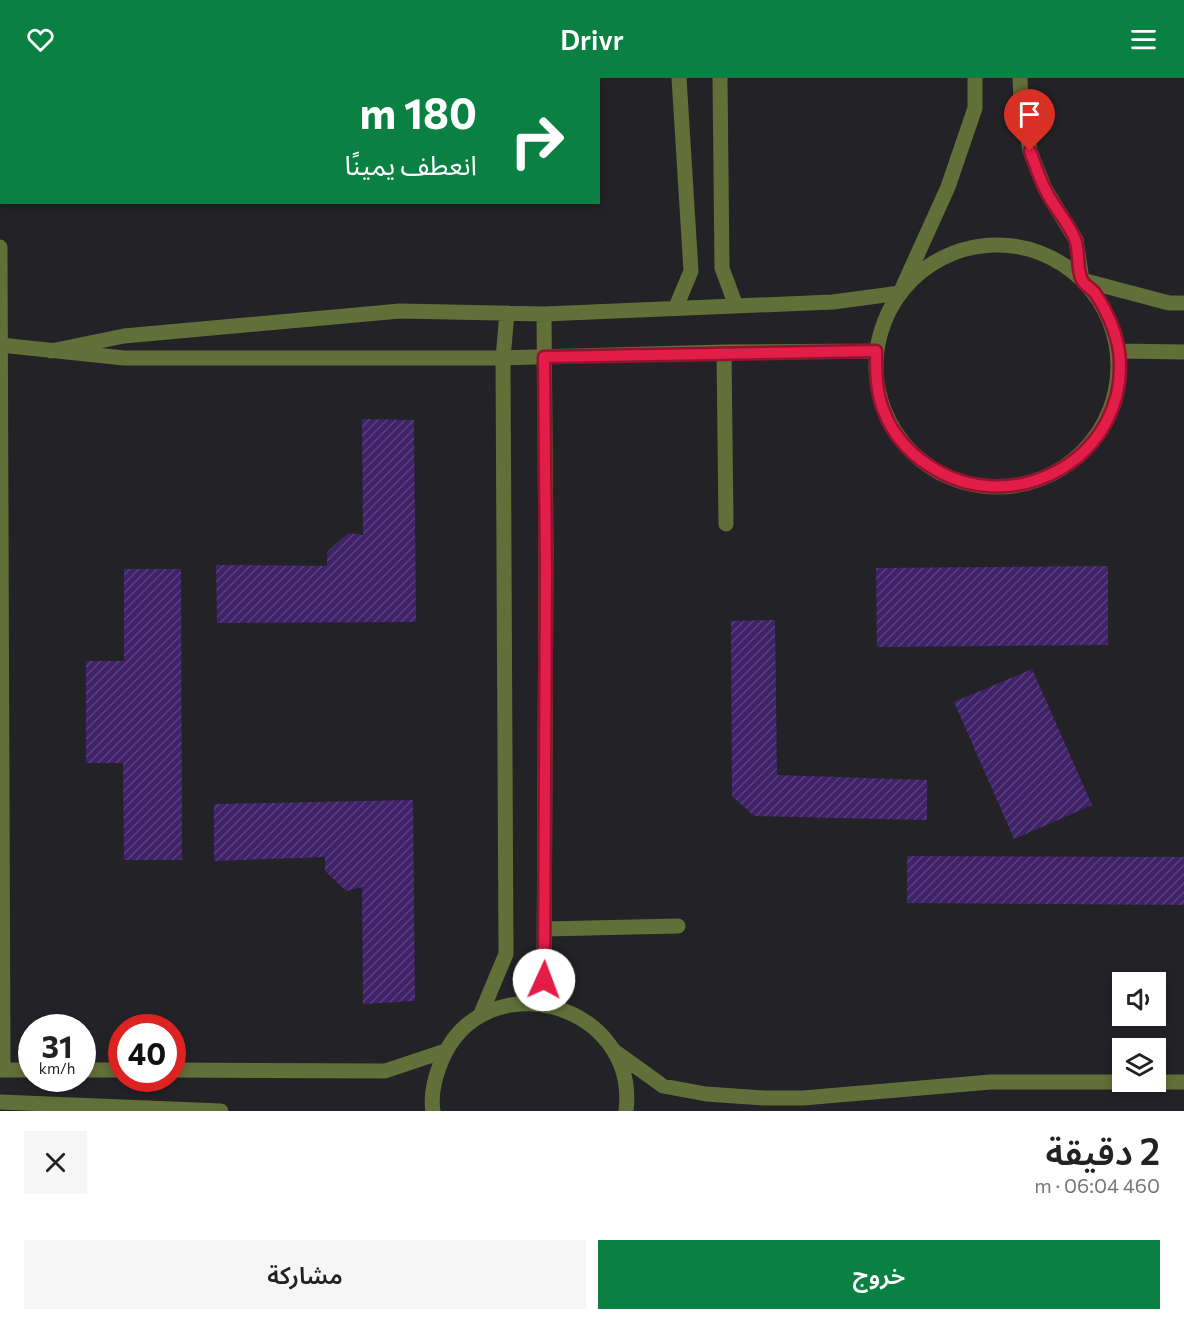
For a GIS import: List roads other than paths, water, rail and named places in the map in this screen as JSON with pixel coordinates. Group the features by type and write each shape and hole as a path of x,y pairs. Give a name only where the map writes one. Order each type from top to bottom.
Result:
{"street":[{"path":"676,307 691,271 679,78"},
{"path":"720,78 722,268 736,306"},
{"path":"51,351 124,336 400,310 544,314 833,302 900,293 923,270 950,254 981,246 1013,246 1044,254 1072,270 1094,292 1110,320 1119,351 1119,380 1112,408 1099,434 1080,456 1056,473 1028,484 998,488 969,485 941,474 917,458 897,436 883,409 876,381 876,351 884,320 900,293 948,187 975,108 975,78"},
{"path":"1020,78 1021,100 1030,151 1045,189 1076,240 1082,280"},
{"path":"0,247 1,1070 18,1070"},
{"path":"1082,280 1169,303 1184,303"},
{"path":"480,1016 506,954 503,358 507,313"},
{"path":"544,314 546,538 544,980 559,1008"},
{"path":"0,345 124,358 503,358 724,352 876,351"},
{"path":"1119,351 1184,352"},
{"path":"724,352 726,524"},
{"path":"545,929 678,926"},
{"path":"433,1111 435,1077 445,1051 460,1031 480,1016 519,1003 540,1003 580,1017 598,1032 613,1050 663,1086 706,1094 803,1098 991,1082 1184,1082"},
{"path":"613,1050 623,1073 627,1098 626,1111"},
{"path":"186,1070 385,1071 445,1051"},
{"path":"0,1102 221,1111"}]}
